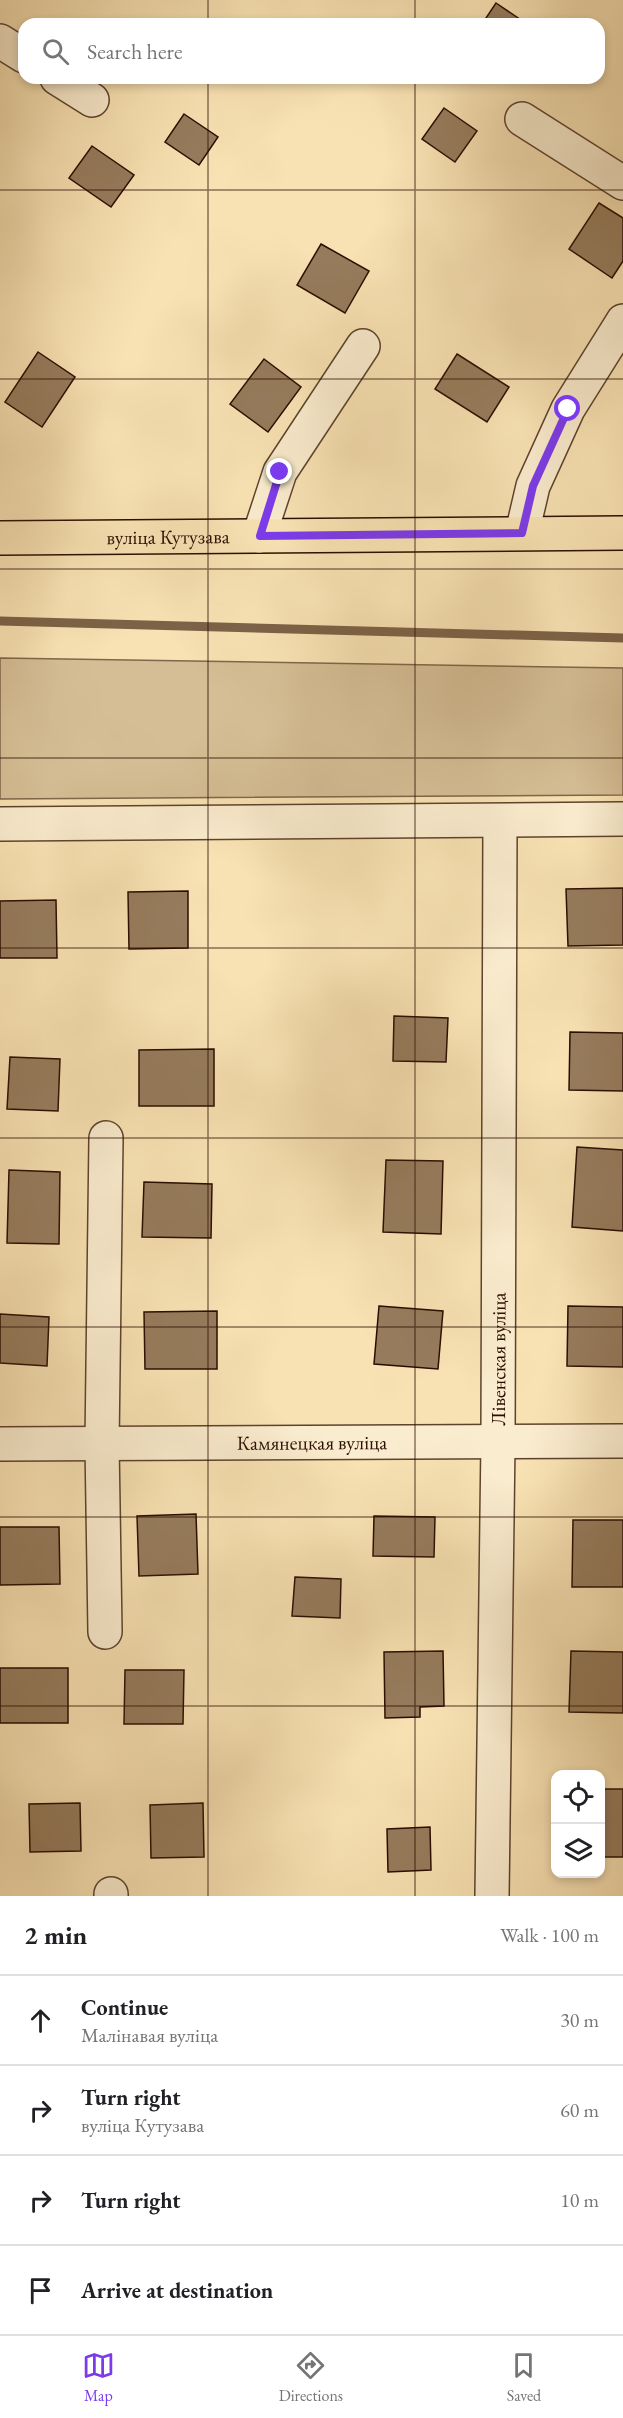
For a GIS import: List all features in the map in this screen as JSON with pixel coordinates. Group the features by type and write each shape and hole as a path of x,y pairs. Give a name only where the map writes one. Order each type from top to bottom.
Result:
{"main road":[{"name":"вуліца Кутузава","path":"0,538 623,533"}],"street":[{"path":"0,41 18,53"},
{"path":"67,84 92,100"},
{"path":"522,118 623,183"},
{"path":"522,533 533,486 568,409 623,321"},
{"path":"260,536 280,472 363,346"},
{"path":"0,824 623,819"},
{"name":"Лівенская вуліца","path":"492,1896 498,1442 500,821"},
{"path":"105,1632 102,1444 106,1138"},
{"name":"Камянецкая вуліца","path":"0,1444 623,1441"}],"shaded area":[{"path":"0,658 623,668 623,795 0,799"}],"building":[{"path":"496,3 518,18 486,18"},
{"path":"444,108 477,131 455,162 422,139"},
{"path":"184,114 218,137 199,165 165,142"},
{"path":"92,146 134,175 111,207 69,178"},
{"path":"599,203 623,218 623,261 612,278 569,249"},
{"path":"321,244 369,271 345,313 297,285"},
{"path":"38,352 75,377 42,427 5,402"},
{"path":"457,354 509,387 487,422 435,389"},
{"path":"264,359 301,387 268,432 230,404"},
{"path":"623,888 623,945 568,946 566,889"},
{"path":"188,891 188,948 129,949 128,892"},
{"path":"56,900 57,958 0,958 0,901"},
{"path":"394,1016 448,1018 446,1062 393,1061"},
{"path":"570,1032 623,1033 623,1091 569,1090"},
{"path":"214,1049 214,1106 139,1106 139,1050"},
{"path":"10,1057 60,1059 58,1111 7,1109"},
{"path":"577,1147 623,1150 623,1231 572,1227"},
{"path":"386,1160 443,1161 441,1234 383,1232"},
{"path":"9,1170 60,1172 59,1244 7,1243"},
{"path":"144,1182 212,1184 211,1238 142,1237"},
{"path":"379,1306 443,1311 438,1369 374,1364"},
{"path":"568,1306 623,1307 623,1367 567,1366"},
{"path":"217,1311 217,1369 145,1369 144,1312"},
{"path":"0,1314 49,1317 47,1366 0,1363"},
{"path":"196,1514 198,1574 139,1576 137,1516"},
{"path":"374,1516 435,1517 434,1557 373,1556"},
{"path":"573,1520 623,1520 623,1587 572,1587"},
{"path":"0,1527 59,1527 60,1584 0,1585"},
{"path":"295,1577 341,1579 340,1618 292,1616"},
{"path":"443,1651 444,1706 420,1707 420,1717 385,1718 384,1652"},
{"path":"571,1651 623,1652 623,1713 569,1712"},
{"path":"0,1668 68,1668 68,1723 0,1723"},
{"path":"125,1670 184,1670 183,1724 124,1724"},
{"path":"605,1789 623,1789 623,1857 605,1857"},
{"path":"80,1803 81,1851 30,1852 29,1804"},
{"path":"203,1803 204,1857 151,1858 150,1805"},
{"path":"430,1827 431,1870 388,1872 387,1829"}],"waterway":[{"path":"0,621 623,638"}],"route":[{"path":"280,472 260,536 522,533 533,486 568,409"}]}
